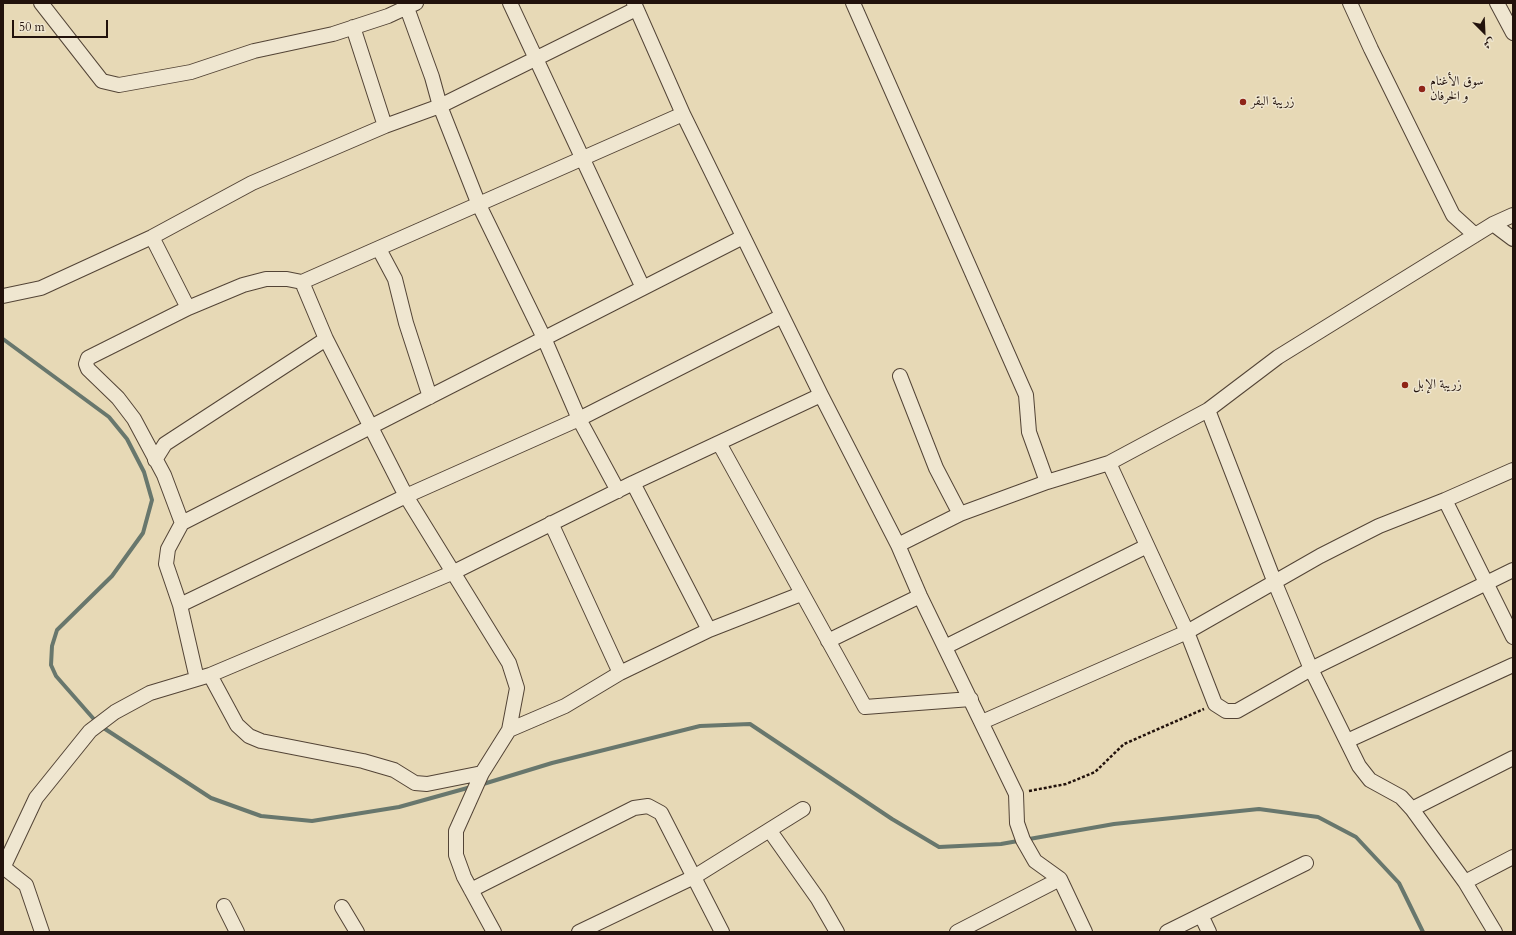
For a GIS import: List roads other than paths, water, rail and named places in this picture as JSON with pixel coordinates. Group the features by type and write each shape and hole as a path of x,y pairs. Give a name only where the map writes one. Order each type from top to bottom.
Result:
{"street":[{"path":"41,3 102,81 119,85 191,72 254,52 333,34 411,5 440,106 479,206 544,338 580,419 618,491"},
{"path":"510,3 643,288"},
{"path":"853,3 1026,395 1030,432 1047,482"},
{"path":"1350,3 1371,49 1453,215 1475,235"},
{"path":"1496,3 1513,33"},
{"path":"3,296 41,288 152,237 252,183 385,126 440,106 536,60 635,6 683,114 821,395 898,545 920,596 1016,794 1017,823 1035,862 1060,879 1085,932"},
{"path":"353,27 385,126"},
{"path":"182,523 164,475 134,419 118,398 88,369 86,364 88,358 188,308 243,285 266,279 287,279 302,282 479,206 683,114"},
{"path":"898,545 960,514 1047,482 1109,464 1208,410 1278,357 1493,224 1513,215"},
{"path":"1493,224 1513,239"},
{"path":"152,237 188,308"},
{"path":"482,773 427,784 415,783 394,770 363,761 261,741 249,736 237,725 204,677 166,564 168,550 182,523 743,237"},
{"path":"379,249 395,279 406,323 430,397"},
{"path":"302,282 326,339 406,496 509,663 517,688 509,730 482,773 456,831 456,855 471,890 494,932"},
{"path":"180,605 406,496 580,419 782,316"},
{"path":"155,460 165,444 326,339"},
{"path":"900,376 936,468 960,514"},
{"path":"42,932 26,884 3,867 36,798 90,732 115,712 150,693 204,677 454,572 633,483 821,395"},
{"path":"1208,410 1275,583 1311,669 1363,773 1377,785 1401,796 1412,809 1465,882 1495,932"},
{"path":"719,443 801,594 865,707 971,699"},
{"path":"1109,464 1187,632 1215,704 1226,711 1237,711 1311,669 1513,570"},
{"path":"982,722 1187,632 1320,556 1379,526 1445,500 1513,470"},
{"path":"633,483 709,630"},
{"path":"1445,500 1513,637"},
{"path":"551,523 620,673"},
{"path":"945,648 1147,546"},
{"path":"509,730 565,706 620,673 709,630 801,594"},
{"path":"828,641 920,596"},
{"path":"1347,742 1513,665"},
{"path":"1412,809 1513,758"},
{"path":"471,890 634,808 648,806 661,813 722,932"},
{"path":"579,932 694,877 803,809"},
{"path":"770,830 818,899 837,932"},
{"path":"1465,882 1513,857"},
{"path":"1167,932 1306,863"},
{"path":"957,932 1060,879"},
{"path":"224,906 236,932"},
{"path":"342,907 357,932"},
{"path":"1201,915 1209,932"}],"waterway":[{"path":"3,339 109,417 127,439 144,472 152,500 143,533 112,576 57,630 52,646 51,665 56,676 99,725 211,798 261,816 312,821 399,807 471,787"},
{"path":"480,785 552,763 700,726 750,724 892,819 939,847 1001,844 1114,824 1259,809 1318,817 1356,837 1399,883 1423,932"}],"place":[{"name":"سوق الأغنام و الخرفان","path":"1422,89"},
{"name":"زريبة البقر","path":"1243,102"},
{"name":"زريبة الإبل","path":"1405,385"}]}
